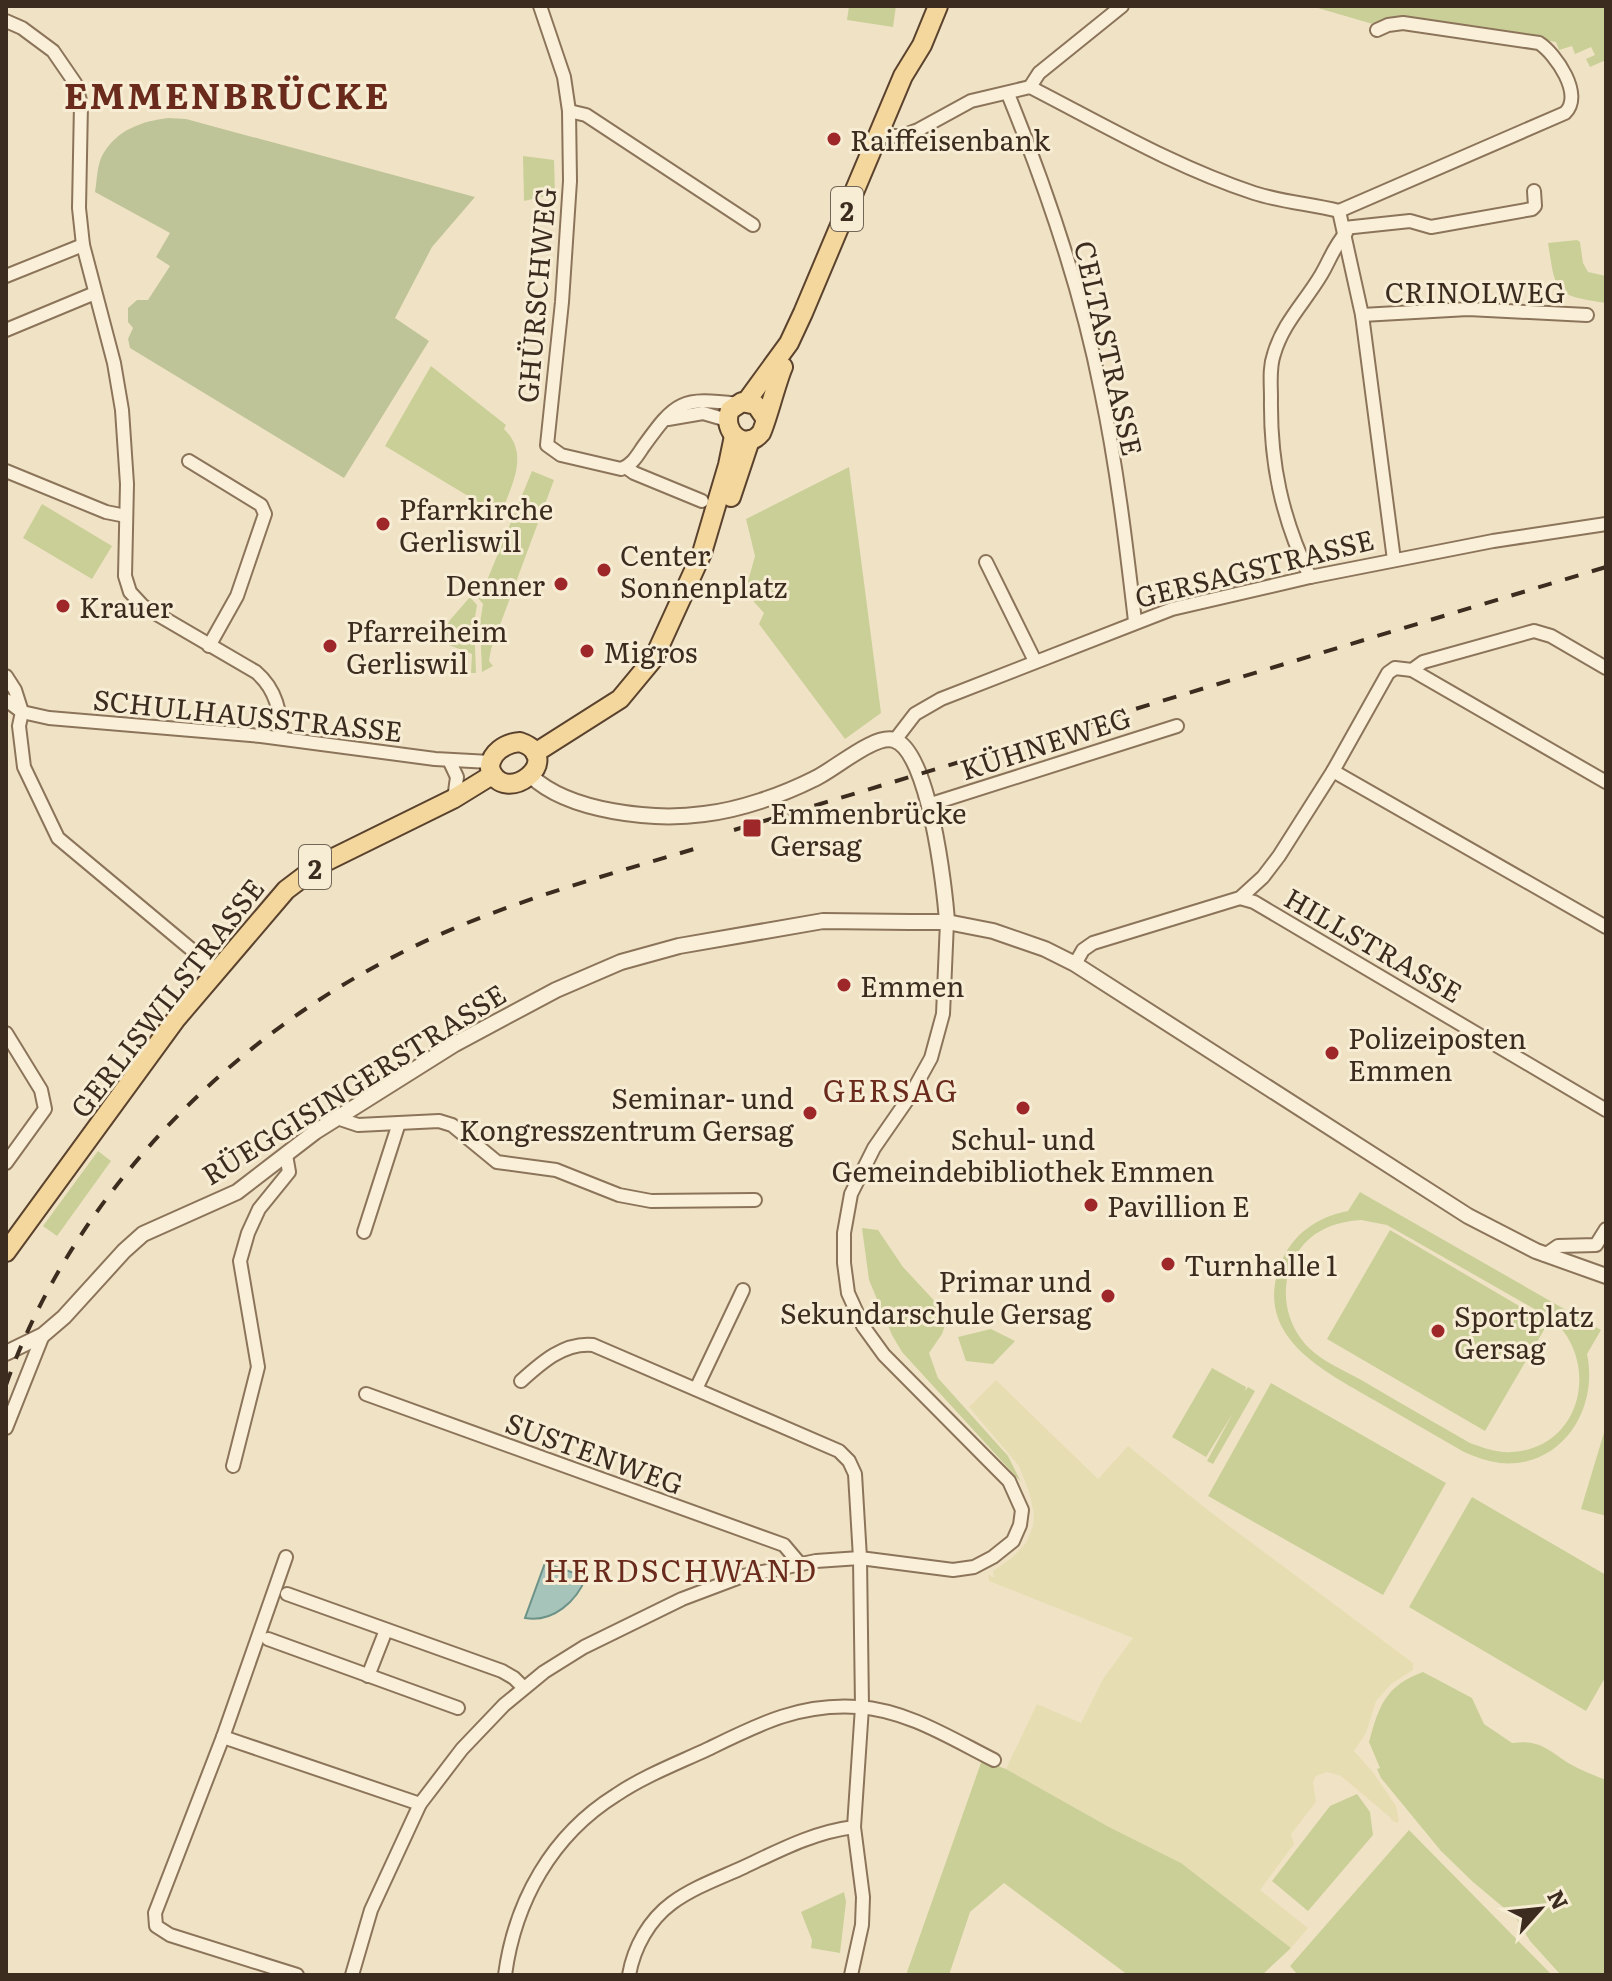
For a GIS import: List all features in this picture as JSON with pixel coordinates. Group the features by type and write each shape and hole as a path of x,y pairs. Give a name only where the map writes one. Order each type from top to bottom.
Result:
{"main road":[{"name":"2","path":"535,753 620,699 644,673 663,642 702,553 739,420 789,343 903,76 923,6"},
{"name":"2","path":"903,76 922,45 938,6"},
{"name":"2","path":"765,418 789,343"},
{"path":"756,405 765,418 763,431 739,420 756,405"},
{"path":"516,742 529,746 535,753 537,766 531,776 510,783 496,779 491,768 500,749 516,742"},
{"name":"GERLISWILSTRASSE","path":"6,1252 176,1019 269,906 306,873 453,799 491,768"}],"street":[{"name":"GHÜRSCHWEG","path":"540,6 564,77 569,111 568,226 547,445 561,455 613,469 627,468"},
{"path":"878,136 910,133 971,101 1030,87 1039,73 1122,6"},
{"path":"6,21 22,28 53,51 75,83 81,104 79,208 83,245 114,363 122,410 127,484 125,576 130,592 143,606 256,672 267,682 276,699 281,738"},
{"path":"1030,87 1158,155 1221,181 1259,194 1339,211 1565,113 1572,106 1574,98 1557,59 1551,50 1539,43 1403,23 1377,30"},
{"name":"CELTASTRASSE","path":"1008,94 1046,188 1086,326 1116,480 1135,621"},
{"path":"569,111 586,115 753,225"},
{"path":"1310,577 1292,541 1278,493 1271,419 1274,353 1294,311 1321,275 1345,230 1410,221 1431,227 1532,209 1535,206 1534,191"},
{"path":"1339,211 1362,315 1394,560"},
{"path":"6,276 83,245"},
{"path":"6,330 95,293"},
{"name":"CRINOLWEG","path":"1362,315 1468,309 1587,315"},
{"path":"702,501 627,468 665,419 680,405 696,399 739,420"},
{"path":"665,419 703,413 739,420"},
{"path":"189,461 261,505 265,514 237,596 209,646"},
{"path":"6,471 106,512 126,516"},
{"name":"GERSAGSTRASSE","path":"895,740 915,714 941,699 1135,621 1184,605 1394,560 1606,524"},
{"path":"986,562 1035,661"},
{"path":"1412,670 1423,662 1534,631 1551,636 1606,668"},
{"path":"1075,964 1083,950 1093,943 1240,898 1263,877 1333,771 1388,673 1395,668 1412,670 1606,782"},
{"path":"6,676 15,690 22,712 19,726 24,767 58,838 216,970"},
{"name":"SCHULHAUSSTRASSE","path":"6,700 22,712 49,718 281,738 491,768"},
{"name":"KÜHNEWEG","path":"928,805 1177,726"},
{"path":"352,1975 371,1910 420,1804 462,1749 524,1688 584,1647 682,1599 743,1576 800,1564 860,1558 920,1568 953,1570 974,1567 1013,1541 1020,1525 1022,1510 1009,1481 884,1355 863,1326 848,1293 844,1233 851,1194 874,1148 910,1096 931,1058 943,1014 947,922 944,880 928,805 915,764 902,744 884,739 812,781 733,808 705,814 659,815 603,808 564,797 531,776"},
{"path":"449,760 457,777 453,799"},
{"path":"1333,771 1606,927"},
{"name":"HILLSTRASSE","path":"1240,898 1267,909 1606,1110"},
{"name":"RÜEGGISINGERSTRASSE","path":"37,1339 64,1317 143,1234 237,1192 337,1118 515,1010 577,979 621,962 679,946 823,921 947,922 1017,939 1075,964 1468,1216 1545,1255 1606,1276"},
{"path":"6,1033 41,1090 45,1109 6,1163"},
{"path":"337,1118 358,1125 439,1121 452,1125 497,1162 556,1170 619,1195 651,1201 755,1200"},
{"path":"364,1232 399,1123"},
{"path":"233,1466 258,1367 240,1261 259,1209 289,1172 286,1155"},
{"path":"1545,1255 1558,1246 1596,1245 1606,1229"},
{"path":"696,1389 743,1290"},
{"path":"6,1353 37,1339"},
{"path":"6,1428 37,1339"},
{"path":"521,1381 552,1356 584,1344 614,1353 839,1451 849,1461 855,1474 860,1558 862,1707 854,1827 863,1897 862,1925 851,1975"},
{"name":"SUSTENWEG","path":"366,1394 784,1545 800,1564"},
{"path":"286,1557 223,1737 155,1913 156,1926 170,1935 297,1975"},
{"path":"287,1594 502,1671 524,1688"},
{"path":"368,1676 386,1630"},
{"path":"268,1639 458,1708"},
{"path":"505,1975 511,1941 528,1892 568,1834 600,1805 654,1774 776,1717 793,1711 831,1706 862,1707 919,1722 994,1760"},
{"path":"223,1737 420,1804"},
{"path":"629,1975 632,1956 646,1930 670,1904 701,1886 815,1834 854,1827"}],"shaded area":[{"path":"996,1380 1098,1479 1128,1446 1209,1511 1413,1663 1413,1670 1391,1684 1376,1701 1366,1733 1354,1751 1396,1806 1399,1821 1391,1820 1341,1776 1327,1772 1316,1776 1313,1782 1316,1802 1291,1834 1294,1844 1260,1890 1308,1928 1291,1948 1181,1863 1006,1769 1037,1704 1081,1723 1103,1679 1133,1638 989,1581 988,1574 994,1578 993,1571 1026,1543 1034,1513 1019,1466 969,1407"}],"green space":[{"path":"849,6 896,6 893,27 847,20"},
{"path":"1311,6 1606,6 1606,60 1590,67 1586,59 1595,55 1591,47 1575,54 1572,46 1559,50 1556,42 1523,36 1376,25"},
{"path":"168,118 186,119 475,197 432,247 395,318 429,341 344,478 130,348 128,339 133,328 128,322 128,308 137,300 148,300 170,266 156,257 170,233 95,192 98,172 103,154 115,139 140,124"},
{"path":"523,156 554,160 555,194 524,201"},
{"path":"1577,240 1588,272 1606,276 1606,303 1567,294 1556,282 1548,243"},
{"path":"431,366 506,425 504,429 512,438 517,468 503,509 498,514 385,446"},
{"path":"849,467 881,713 845,739 759,624 764,613 745,592 755,556 746,519"},
{"path":"532,471 554,480 491,649 489,661 493,666 482,672 480,623 483,604 474,593 488,578"},
{"path":"42,504 112,546 92,579 23,538"},
{"path":"470,597 477,605 474,623 476,673 471,673 472,654 439,641 450,620"},
{"path":"98,1151 111,1161 57,1236 43,1226"},
{"path":"1360,1192 1601,1330 1587,1354 1587,1396 1581,1415 1571,1432 1557,1446 1541,1456 1522,1462 1500,1463 1472,1456 1334,1377 1298,1349 1285,1332 1276,1312 1274,1290 1280,1265 1291,1244 1307,1229 1326,1218 1348,1211","holes":["1361,1220 1387,1225 1552,1319 1567,1337 1576,1357 1579,1379 1577,1400 1555,1436 1536,1447 1512,1452 1470,1443 1330,1363 1314,1353 1302,1340 1286,1303 1287,1282 1297,1253 1311,1237 1339,1223"]},
{"path":"862,1228 878,1230 903,1267 941,1308 951,1308 942,1334 929,1353 938,1378 1008,1456 1021,1482 902,1352 869,1280"},
{"name":"Sportplatz Gersag","path":"1390,1230 1548,1323 1485,1431 1327,1339"},
{"path":"991,1329 1015,1341 993,1364 966,1361 958,1337"},
{"path":"1212,1368 1246,1387 1245,1391 1248,1387 1255,1391 1213,1464 1207,1461 1233,1413 1206,1457 1172,1437"},
{"path":"1271,1383 1446,1483 1383,1595 1208,1496"},
{"path":"1606,1426 1606,1516 1581,1509"},
{"path":"1472,1497 1606,1575 1606,1676 1586,1711 1409,1607"},
{"path":"1423,1672 1472,1698 1484,1724 1512,1743 1537,1744 1606,1780 1606,1975 1559,1973 1530,1941 1516,1918 1441,1851 1381,1778 1369,1742 1376,1718 1392,1691"},
{"path":"982,1760 1006,1769 1181,1863 1291,1948 1262,1975 1128,1975 1004,1883 970,1912 949,1975 906,1975"},
{"path":"1357,1794 1370,1812 1373,1835 1308,1911 1272,1881 1330,1806"},
{"path":"1409,1830 1550,1975 1298,1975 1290,1966"},
{"path":"844,1892 846,1902 840,1953 811,1948 812,1940 801,1912"}],"water":[{"path":"545,1563 586,1577 577,1594 563,1608 545,1617 525,1618"}],"railway":[{"path":"734,830 1606,567"},
{"path":"6,1385 34,1317 70,1252 112,1191 161,1134 214,1081 272,1033 333,991 432,938 543,895 694,849"}],"place":[{"name":"Raiffeisenbank","path":"834,139"},
{"name":"Pfarrkirche Gerliswil","path":"383,524"},
{"name":"Center Sonnenplatz","path":"604,570"},
{"name":"Denner","path":"561,584"},
{"name":"Krauer","path":"63,606"},
{"name":"Pfarreiheim Gerliswil","path":"330,646"},
{"name":"Migros","path":"587,651"},
{"name":"Emmenbrücke Gersag","path":"752,828"},
{"name":"Emmen","path":"844,985"},
{"name":"Polizeiposten Emmen","path":"1332,1053"},
{"name":"Schul- und Gemeindebibliothek Emmen","path":"1023,1108"},
{"name":"Seminar- und Kongresszentrum Gersag","path":"810,1113"},
{"name":"Pavillion E","path":"1091,1205"},
{"name":"Turnhalle 1","path":"1168,1264"},
{"name":"Primar und Sekundarschule Gersag","path":"1108,1296"},
{"name":"Sportplatz Gersag","path":"1438,1331"}],"district":[{"name":"EMMENBRÜCKE","path":"227,93"},
{"name":"GERSAG","path":"891,1089"},
{"name":"HERDSCHWAND","path":"681,1569"}]}
